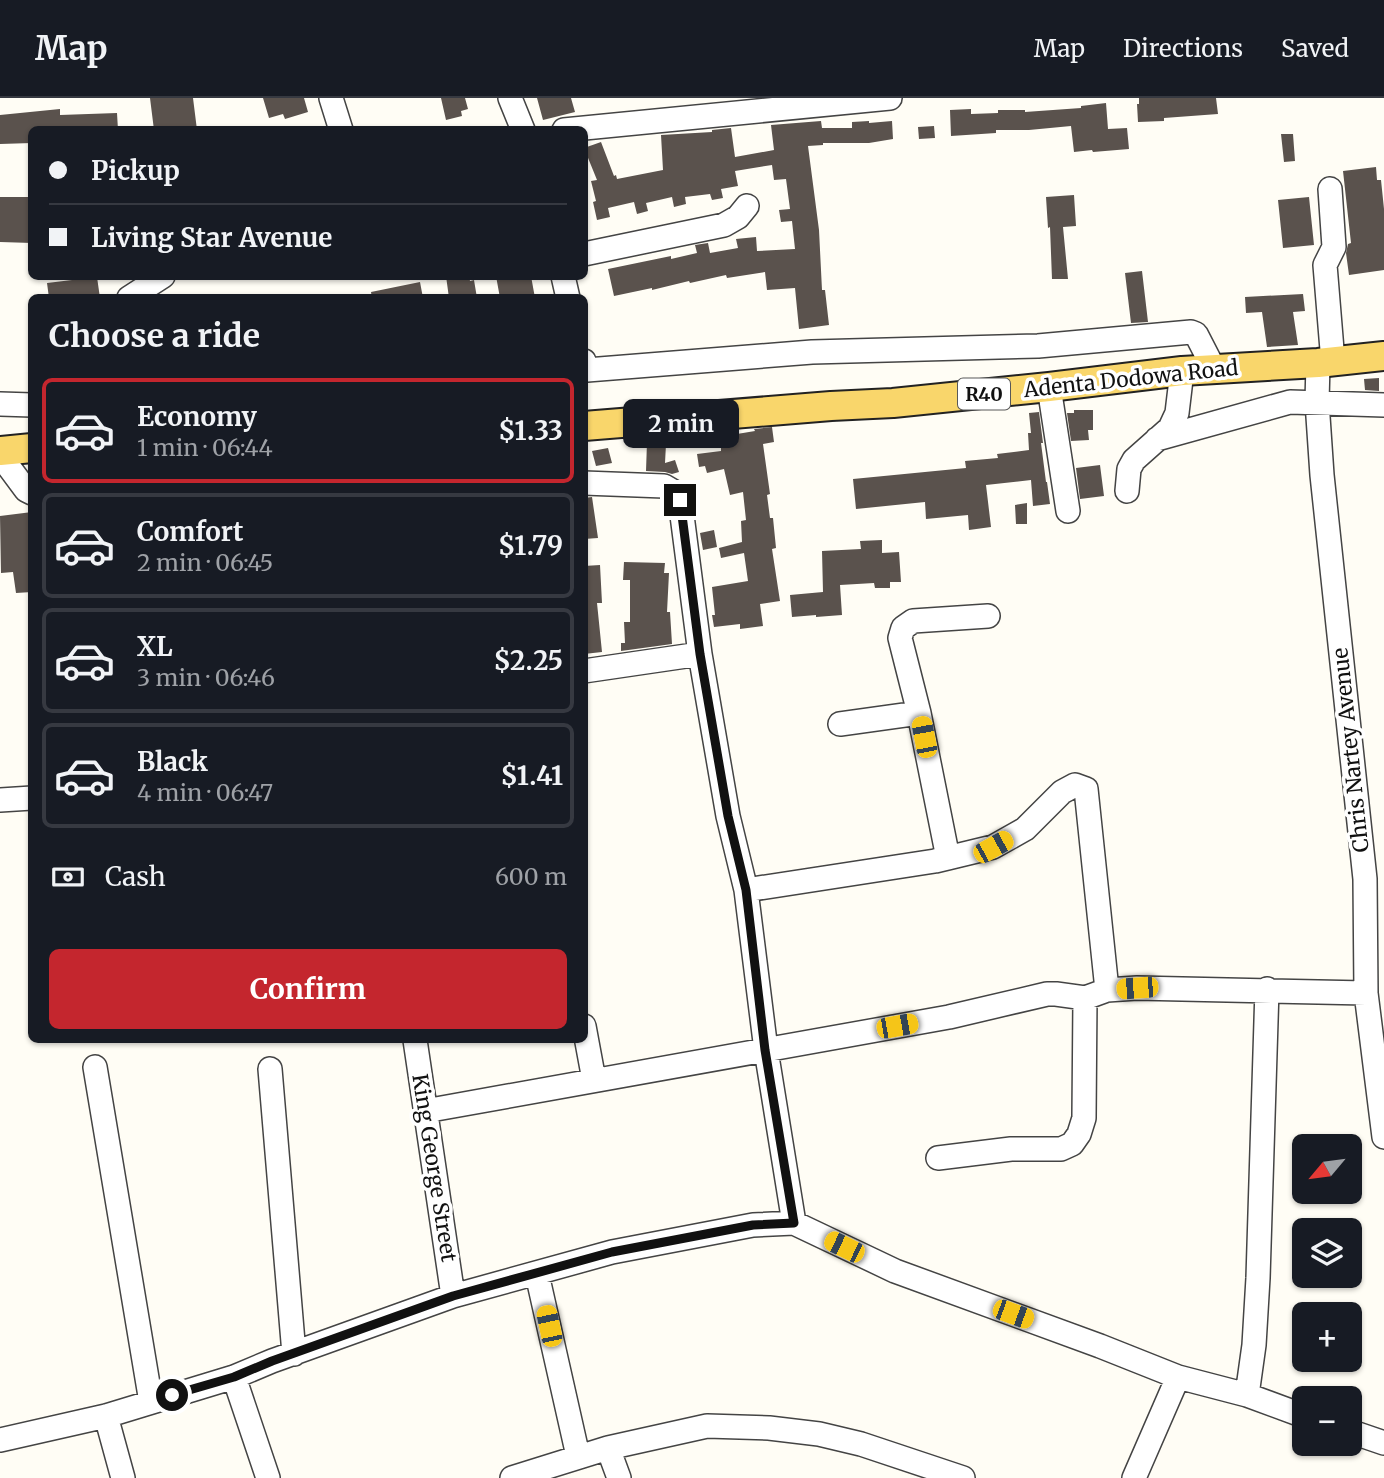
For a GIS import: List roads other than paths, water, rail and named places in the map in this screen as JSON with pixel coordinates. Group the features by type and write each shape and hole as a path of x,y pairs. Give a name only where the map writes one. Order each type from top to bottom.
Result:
{"main road":[{"name":"Adenta Dodowa Road","path":"588,426 893,403 1182,371 1384,356"},
{"path":"0,453 28,449"}],"street":[{"path":"331,98 340,126"},
{"path":"510,98 521,126"},
{"path":"588,128 890,98"},
{"name":"Chris Nartey Avenue","path":"1331,189 1334,247 1325,265 1325,362 1317,402 1322,475 1365,878 1366,992 1384,1137"},
{"path":"588,253 724,225 738,218 747,206"},
{"path":"135,294 157,280"},
{"path":"588,367 812,352 1038,346 1191,332 1196,334 1214,369"},
{"path":"1126,491 1129,469 1134,460 1170,428 1177,413 1182,371"},
{"path":"1049,387 1068,511"},
{"path":"1157,439 1290,402 1384,405"},
{"path":"0,404 28,405"},
{"path":"0,453 28,491"},
{"path":"588,483 664,486 676,493 680,500 700,654 728,816 746,890 765,1050 794,1223"},
{"path":"948,858 919,713 900,638 903,628 913,621 988,616"},
{"path":"588,670 700,654"},
{"path":"839,724 919,713"},
{"path":"746,890 935,861 993,847 1025,829 1062,792 1075,785 1086,789 1107,990"},
{"path":"0,800 28,798"},
{"path":"425,1111 949,1017 1047,994 1085,998 1107,990 1137,988 1366,992"},
{"path":"1247,1395 1254,1345 1258,1278 1267,989"},
{"path":"938,1158 1011,1149 1061,1149 1072,1144 1079,1134 1084,1118 1085,998"},
{"name":"King George Street","path":"415,1043 453,1296"},
{"path":"587,1043 594,1080"},
{"path":"94,1067 151,1402"},
{"path":"270,1069 294,1354"},
{"path":"0,1440 106,1416 234,1377 453,1296 612,1252 753,1225 794,1223 895,1271 1178,1377 1247,1395 1292,1412"},
{"path":"537,1274 578,1456"},
{"path":"234,1377 268,1478"},
{"path":"1134,1478 1178,1377"},
{"path":"106,1416 123,1478"},
{"path":"512,1478 578,1456 707,1426 769,1428 819,1434 861,1444 963,1478"},
{"path":"1362,1435 1384,1443"},
{"path":"608,1448 618,1478"}]}
